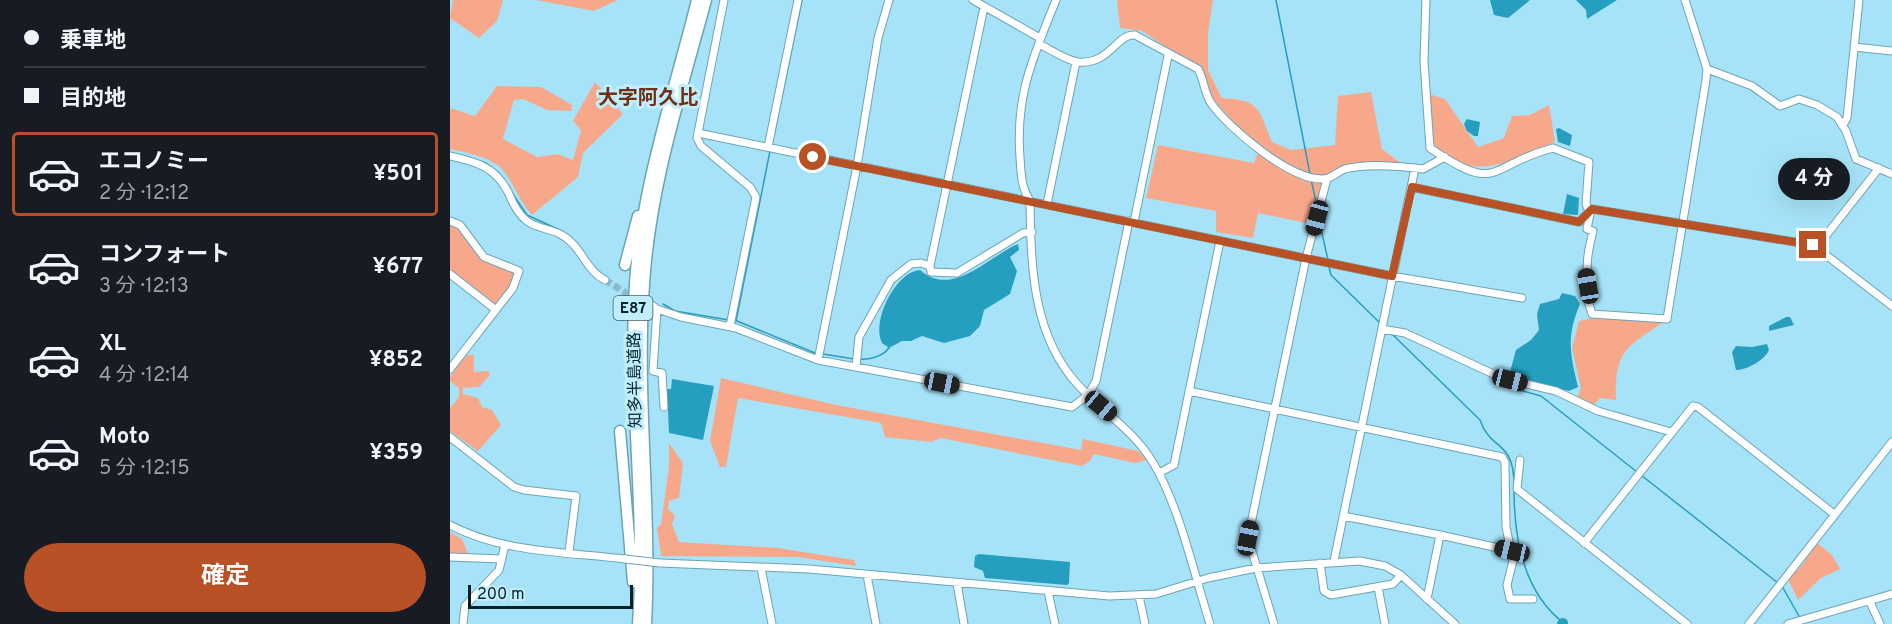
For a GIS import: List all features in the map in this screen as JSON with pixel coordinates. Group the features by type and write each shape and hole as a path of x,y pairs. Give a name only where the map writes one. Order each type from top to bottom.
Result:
{"highway":[{"name":"知多半島道路","path":"636,624 640,569 633,322 639,245 660,142 697,0"},
{"name":"知多半島道路","path":"646,624 648,521 641,385 644,281 654,208 667,148 706,0"},
{"path":"625,265 654,149 660,142"},
{"path":"620,431 636,624"}],"street":[{"path":"724,0 698,133 699,144 750,187 756,197 730,326"},
{"path":"768,147 798,0"},
{"path":"818,360 857,166 867,95 889,0"},
{"path":"973,0 1076,62 1104,58 1131,34 1168,56 1198,69 1211,103 1227,122 1254,145 1290,170 1327,179 1345,169 1423,169 1445,157"},
{"path":"1056,0 1040,41 1032,54 1020,105 1018,134 1023,189 1030,201 1035,292 1044,329 1061,364 1088,395 1134,436 1159,473 1197,582 1209,624"},
{"path":"1426,0 1424,61 1429,144 1463,170 1481,175 1500,172 1548,150 1561,149 1589,164 1588,212 1590,214 1587,229 1593,231 1586,270 1588,286 1584,288 1593,316 1667,319 1707,69 1685,0"},
{"path":"1843,125 1846,118 1859,0"},
{"path":"984,7 930,266 931,272 957,273 1023,233 1032,232"},
{"path":"1854,47 1892,51"},
{"path":"648,302 657,309 681,317 730,326 818,360 1072,407 1088,395 1096,381 1106,345 1168,56"},
{"path":"1047,204 1076,62"},
{"path":"1707,69 1752,86 1780,106 1799,99 1817,105 1837,117 1843,125 1856,159 1892,174"},
{"path":"698,133 1392,276 1522,298"},
{"path":"450,156 478,163 493,171 504,183 517,209 528,221 564,236 581,253 597,276 605,280"},
{"path":"1334,561 1415,168"},
{"path":"1817,247 1879,168"},
{"path":"1274,624 1248,538 1306,258 1327,179"},
{"path":"1412,187 1579,222 1592,209 1817,247 1892,306"},
{"path":"450,221 460,225 484,256 518,269 513,288 450,369"},
{"path":"1159,473 1174,465 1220,241"},
{"path":"856,367 859,337 891,280 911,264 921,263 930,266"},
{"path":"450,274 496,310"},
{"path":"657,309 653,371 662,373 664,407"},
{"path":"1382,329 1405,333 1502,378 1556,392 1598,411 1671,432"},
{"path":"1189,391 1502,456 1506,527 1513,561 1507,585 1510,599 1533,599"},
{"path":"1584,543 1692,406 1698,407 1834,514"},
{"path":"450,437 514,487 576,496 569,552"},
{"path":"1749,624 1892,442"},
{"path":"1520,460 1515,489 1687,624"},
{"path":"1342,516 1512,551"},
{"path":"450,525 476,537 505,545 660,563 808,569 1109,596 1139,596 1167,592 1197,582 1256,568 1334,561 1369,562 1401,575 1455,624"},
{"path":"1426,599 1440,535"},
{"path":"461,623 469,599 496,575 505,545"},
{"path":"450,557 502,559"},
{"path":"1320,562 1324,591 1328,594 1394,584 1401,575"},
{"path":"761,568 772,624"},
{"path":"867,575 876,624"},
{"path":"957,583 964,624"},
{"path":"1378,587 1385,624"},
{"path":"1048,591 1055,624"},
{"path":"1788,624 1892,594"},
{"path":"1139,596 1145,624"},
{"path":"1870,602 1880,624"}],"shaded area":[{"path":"453,0 503,0 497,21 479,38 450,18"},
{"path":"536,0 618,0 594,11"},
{"path":"1117,0 1213,0 1208,33 1208,70 1222,98 1244,101 1256,108 1272,142 1291,150 1335,145 1338,96 1371,92 1382,149 1402,164 1359,163 1326,175 1311,224 1258,213 1253,238 1216,232 1216,211 1146,198 1158,145 1254,163 1260,145 1231,120 1210,95 1200,69 1142,31 1120,28"},
{"path":"595,82 623,114 583,153 578,177 532,215 501,168 481,157 450,149 450,108 475,116 497,86 541,87 572,105 571,111 547,110 523,99 514,100 503,139 537,157 558,154 573,160 581,130 573,121"},
{"path":"1429,94 1445,99 1478,147 1504,138 1512,116 1530,115 1549,105 1555,142 1502,163 1489,166 1462,164 1449,157 1434,143"},
{"path":"450,225 460,227 484,258 516,270 511,287 498,305 493,305 450,271"},
{"path":"1592,318 1667,320 1642,336 1626,351 1618,370 1616,400 1600,398 1594,405 1577,398 1581,388 1572,348 1579,321"},
{"path":"466,355 474,355 474,372 488,371 490,375 479,387 463,388 463,394 478,398 482,407 492,410 501,425 478,451 450,431 450,408 459,397 459,388 450,381 450,377"},
{"path":"721,378 836,405 1081,450 1083,439 1138,451 1147,460 1135,463 1094,454 1090,461 1082,466 941,438 931,442 885,437 881,423 738,398 726,467 720,467 710,441"},
{"path":"669,443 683,463 679,498 669,501 668,509 675,515 672,524 679,542 778,548 854,560 856,566 798,557 661,556 657,528 661,524 669,467"},
{"path":"450,532 462,539 469,556 450,553"},
{"path":"1817,543 1832,555 1840,569 1821,578 1798,600 1788,579 1803,564 1809,551"}],"water":[{"path":"1490,0 1530,0 1508,18 1494,15"},
{"path":"1576,0 1617,0 1587,19 1586,10"},
{"path":"1467,119 1480,122 1478,136 1467,131 1464,124"},
{"path":"1559,128 1572,135 1570,146 1558,142 1556,129"},
{"path":"1567,194 1579,198 1578,215 1563,214"},
{"path":"1018,244 1019,250 1010,257 1017,271 1010,294 984,310 980,326 970,336 944,343 922,336 911,341 902,341 887,349 888,347 882,343 879,334 883,311 894,288 902,279 920,270 932,278 945,280 957,278"},
{"path":"1562,293 1575,296 1580,304 1571,336 1573,365 1578,387 1569,391 1517,377 1510,372 1516,350 1531,340 1539,330 1537,314 1540,304 1559,299"},
{"path":"1790,317 1794,325 1769,331 1769,326"},
{"path":"1767,344 1769,350 1760,361 1736,370 1732,352 1736,346 1752,347"},
{"path":"672,379 714,386 703,440 669,433 667,389 671,389"},
{"path":"979,554 1070,562 1069,583 1067,585 985,578 983,571 974,567 975,556"}],"waterway":[{"path":"774,135 802,0"},
{"path":"1276,0 1310,174"},
{"path":"736,321 770,151"},
{"path":"467,157 486,163 498,172 527,215 562,231"},
{"path":"1311,179 1317,207"},
{"path":"1319,220 1328,260"},
{"path":"1329,267 1331,275 1380,323"},
{"path":"663,304 675,311 729,320"},
{"path":"737,321 815,353"},
{"path":"1392,334 1480,420 1490,437 1510,460 1514,485"},
{"path":"858,359 875,357 883,354 889,348"},
{"path":"823,354 854,359"},
{"path":"1512,388 1541,396 1637,472"},
{"path":"1641,475 1778,583"},
{"path":"1514,490 1519,545 1530,581 1539,597 1565,624"},
{"path":"1782,586 1800,618"}],"tunnel":[{"path":"605,280 636,299"}],"district":[{"name":"大字阿久比","path":"648,97"}],"route":[{"path":"813,157 1392,276 1412,187 1579,222 1582,222 1592,209 1813,245"}]}
